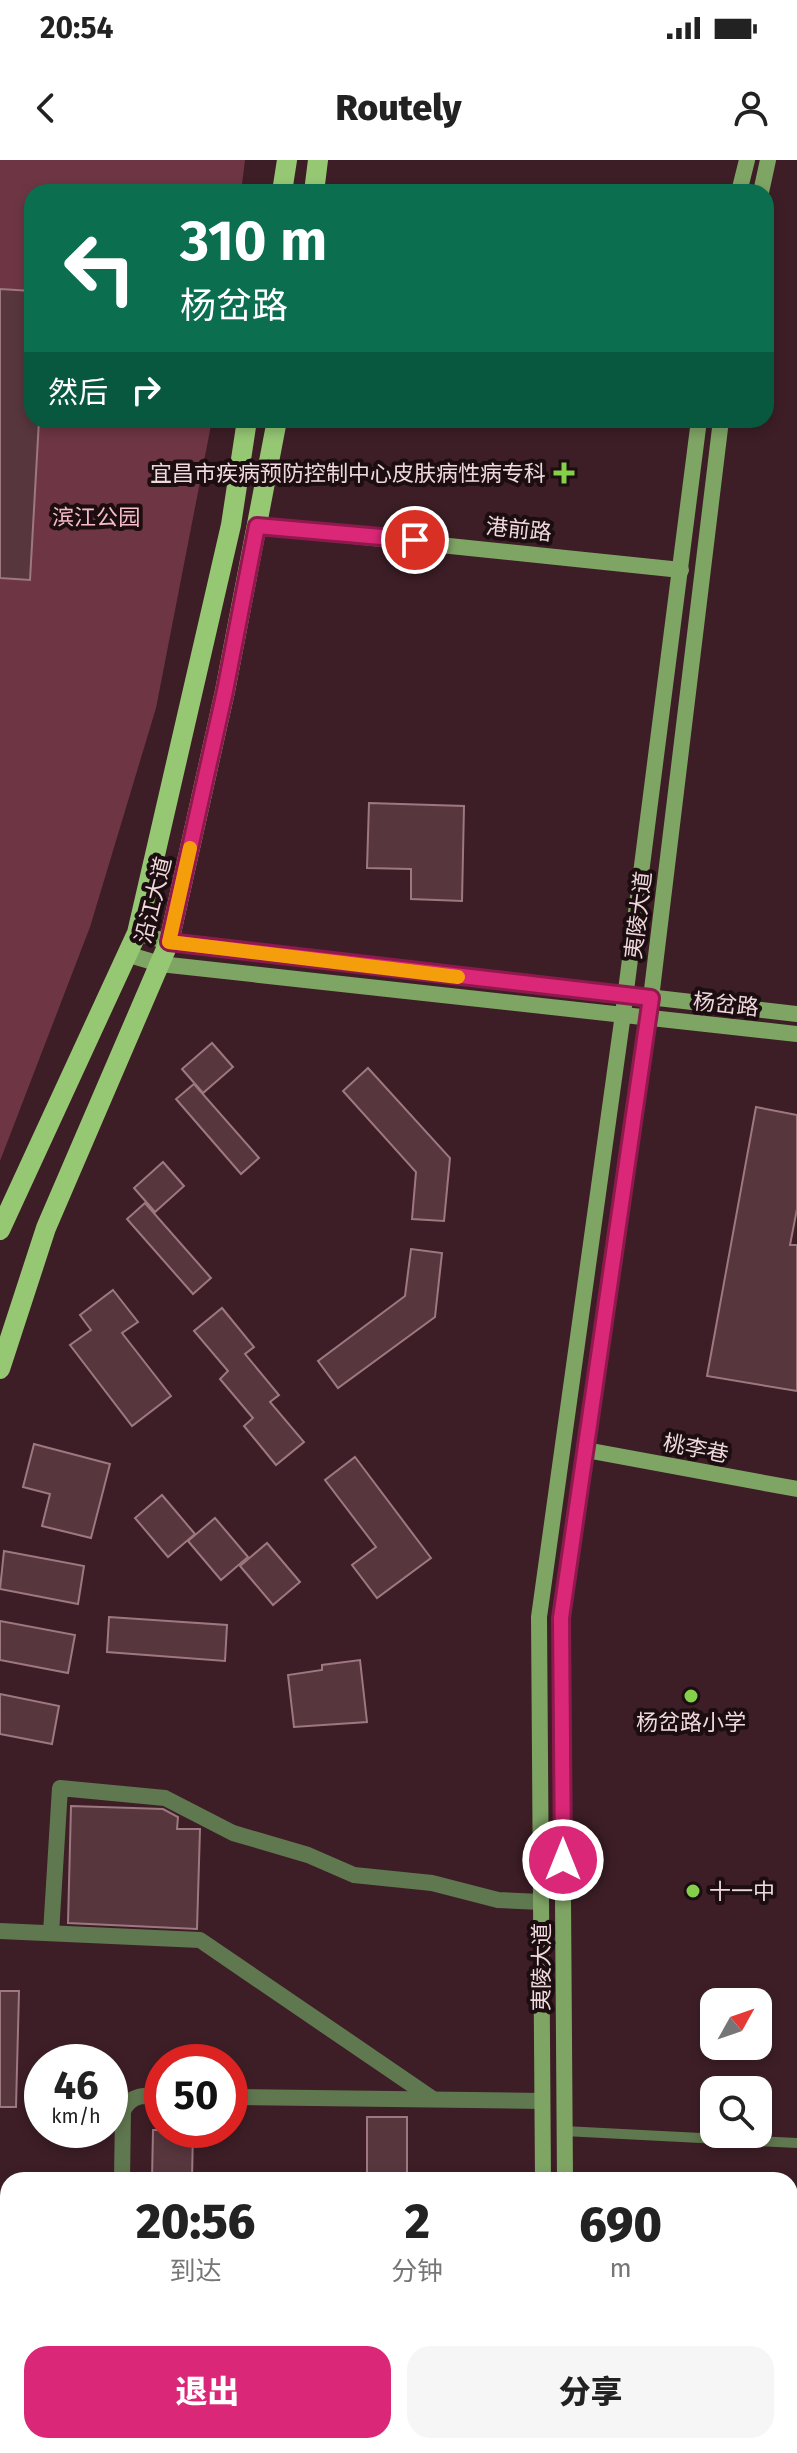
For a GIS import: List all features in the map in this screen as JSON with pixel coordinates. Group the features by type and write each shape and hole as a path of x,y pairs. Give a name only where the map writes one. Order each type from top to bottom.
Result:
{"main road":[{"path":"283,184 287,160"},
{"path":"315,184 318,160"},
{"path":"741,184 747,160"},
{"path":"763,184 768,160"},
{"name":"沿江大道","path":"0,1230 137,933 231,525 246,428"},
{"name":"沿江大道","path":"0,1369 46,1228 169,942 225,691 275,428"},
{"name":"夷陵大道","path":"543,2172 539,1617 624,1006 698,428"},
{"name":"夷陵大道","path":"565,2172 561,1618 651,998 720,428"},
{"name":"港前路","path":"257,526 681,570"},
{"name":"杨岔路","path":"137,933 169,942 624,1006 647,1017 797,1034"},
{"name":"杨岔路","path":"126,954 160,964 624,1006 651,998 797,1014"},
{"name":"桃李巷","path":"586,1450 797,1489"}],"street":[{"path":"51,1933 60,1788 165,1798 233,1833 308,1855 354,1875 432,1883 498,1900 541,1902"},
{"path":"0,1931 200,1940 433,2099"},
{"path":"122,2172 123,2111 127,2102 144,2095"},
{"path":"248,2097 542,2101"}],"lane":[{"path":"564,2131 797,2143"}],"green space":[{"name":"滨江公园","path":"0,160 245,160 242,184 24,184 24,428 210,428 156,708 90,927 0,1161"}],"building":[{"path":"0,289 24,290 24,428 39,428 30,580 0,578"},
{"path":"369,803 464,806 462,901 411,899 411,869 367,868"},
{"path":"212,1043 233,1067 203,1093 182,1069"},
{"path":"368,1068 450,1158 444,1221 412,1219 416,1172 343,1091"},
{"path":"194,1084 259,1158 241,1174 176,1099"},
{"path":"756,1107 797,1115 797,1209 790,1245 797,1245 797,1391 707,1376"},
{"path":"163,1162 184,1186 155,1212 134,1188"},
{"path":"145,1203 211,1278 193,1294 127,1219"},
{"path":"411,1249 442,1253 435,1317 338,1388 318,1361 405,1296"},
{"path":"113,1290 138,1322 122,1333 171,1396 132,1426 70,1345 91,1330 80,1315"},
{"path":"222,1308 254,1347 245,1354 279,1395 270,1402 304,1442 276,1465 244,1426 253,1418 220,1379 228,1371 194,1331"},
{"path":"34,1444 110,1464 91,1538 42,1526 50,1494 23,1487"},
{"path":"355,1457 431,1558 377,1598 352,1565 376,1547 325,1480"},
{"path":"162,1495 195,1534 168,1557 135,1518"},
{"path":"215,1518 248,1557 221,1580 188,1541"},
{"path":"267,1543 300,1582 273,1605 240,1566"},
{"path":"4,1551 84,1566 78,1604 0,1589"},
{"path":"109,1617 227,1625 225,1661 107,1652"},
{"path":"0,1621 75,1635 68,1673 0,1660"},
{"path":"360,1660 367,1722 294,1727 288,1675 322,1670 322,1665"},
{"path":"0,1694 59,1706 52,1744 0,1734"},
{"path":"71,1806 163,1809 178,1817 177,1829 200,1829 197,1929 68,1923"},
{"path":"0,1991 19,1991 16,2107 0,2107"},
{"path":"367,2117 407,2117 407,2172 367,2172"},
{"path":"153,2148 193,2148 192,2172 152,2172"}],"slow traffic":[{"path":"190,848 169,942 458,977"}],"place":[{"name":"宜昌市疾病预防控制中心皮肤病性病专科","path":"564,473"},
{"name":"杨岔路小学","path":"691,1696"},
{"name":"十一中","path":"693,1891"}],"route":[{"path":"415,540 257,526 225,691 169,942 651,998 561,1618 563,1860"}]}
